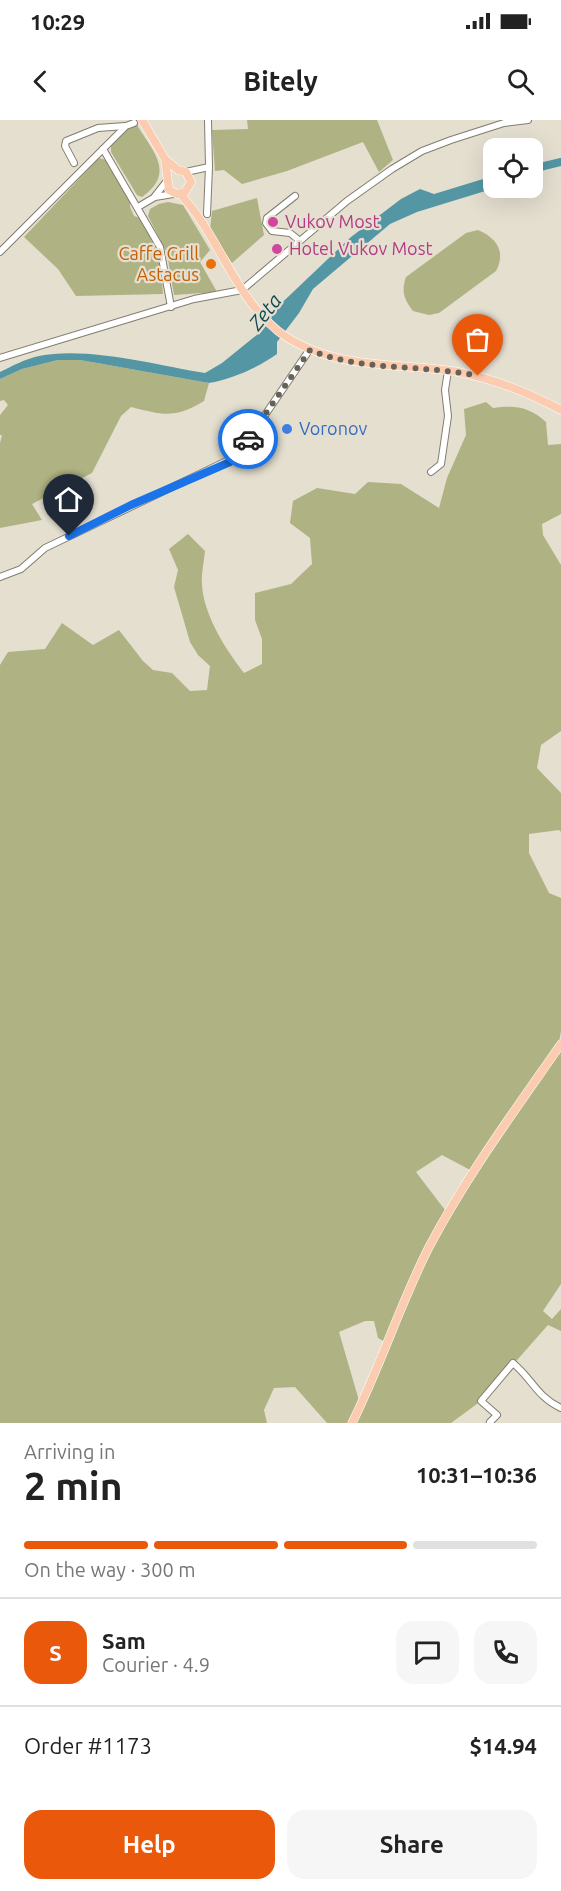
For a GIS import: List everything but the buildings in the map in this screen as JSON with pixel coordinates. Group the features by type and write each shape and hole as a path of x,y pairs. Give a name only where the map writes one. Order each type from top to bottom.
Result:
{"main road":[{"path":"138,121 165,159 182,171 190,186 194,210"},
{"path":"165,159 169,190 194,210 242,290 259,313 299,344 310,350 348,361 448,371 493,381 561,410"},
{"path":"167,178 182,171"},
{"path":"176,194 190,186"},
{"path":"352,1423 417,1272 448,1214 482,1158 561,1044"}],"street":[{"path":"207,214 208,120"},
{"path":"0,358 194,299 242,290 381,176 422,152 504,123 528,120"},
{"path":"74,163 65,146 66,141 98,128 126,126 138,121"},
{"path":"0,252 126,126"},
{"path":"103,149 160,247 171,307"},
{"path":"182,171 200,170 209,166"},
{"path":"190,186 200,170"},
{"path":"155,197 167,178"},
{"path":"138,207 155,197 176,194"},
{"path":"295,196 267,218 266,223 272,231 290,233 300,241"},
{"path":"0,577 21,570 45,548 237,456 310,350"},
{"path":"431,472 441,464 448,416 445,397 448,371"},
{"path":"490,1422 496,1415 481,1401 514,1364 534,1388 561,1408"}],"green space":[{"path":"247,120 377,120 393,160 379,172 363,142 287,171 242,184 224,170 215,171 212,130 248,129"},
{"path":"137,125 155,153 160,171 152,188 142,197 137,195 111,152 111,144 127,126"},
{"path":"99,158 106,160 130,200 134,216 140,218 150,238 157,254 163,294 76,296 58,269 24,237"},
{"path":"257,198 264,235 232,263 210,230 212,211"},
{"path":"168,202 183,205 210,250 200,262 217,292 174,295 167,253 148,216 150,209"},
{"path":"478,230 495,241 498,246 500,258 496,271 439,313 429,315 413,311 404,295 406,277 466,233"},
{"path":"58,360 80,360 209,383 204,401 184,411 168,414 131,407 121,416 92,473 32,504 42,520 0,528 0,443 2,435 0,435 0,415 8,405 4,400 0,401 0,379 22,369"},
{"path":"486,402 493,408 515,407 528,410 546,422 548,445 561,444 561,514 542,524 543,535 561,565 561,731 541,745 537,768 561,793 561,832 559,830 529,834 529,853 549,893 561,898 561,1031 558,1047 561,1044 561,1284 543,1311 552,1319 561,1309 561,1331 548,1325 481,1401 451,1423 327,1423 295,1387 274,1388 264,1410 267,1423 0,1423 0,665 8,652 45,649 62,623 93,645 119,630 153,670 172,673 190,691 207,690 210,666 198,655 190,642 174,587 178,570 169,549 188,534 205,551 202,576 203,595 211,619 223,643 244,673 262,664 262,639 255,620 255,593 291,584 312,564 310,538 290,523 293,501 317,488 355,494 368,482 401,484 439,508 447,478 466,435 464,409","holes":["442,1155 474,1172 448,1214 416,1172","365,1321 374,1321 378,1338 387,1343 360,1404 339,1332"]}],"water":[{"path":"483,179 483,192 417,212 390,224 313,289 299,313 277,342 277,354 245,372 209,383 80,360 58,360 22,369 0,379 0,372 29,359 78,353 122,358 205,373 222,363 258,334 268,316 351,237 401,199 420,189 434,194"}],"waterway":[{"name":"Zeta","path":"543,166 561,162"}],"way so far":[{"path":"248,439 310,350 348,361 434,369 478,376"}],"place":[{"name":"Vukov Most","path":"273,222"},
{"name":"Hotel Vukov Most","path":"277,249"},
{"name":"Caffe Grill Astacus","path":"211,264"},
{"name":"Voronov","path":"287,429"}],"route":[{"path":"69,536 131,505 230,462 237,456 248,439"}]}
